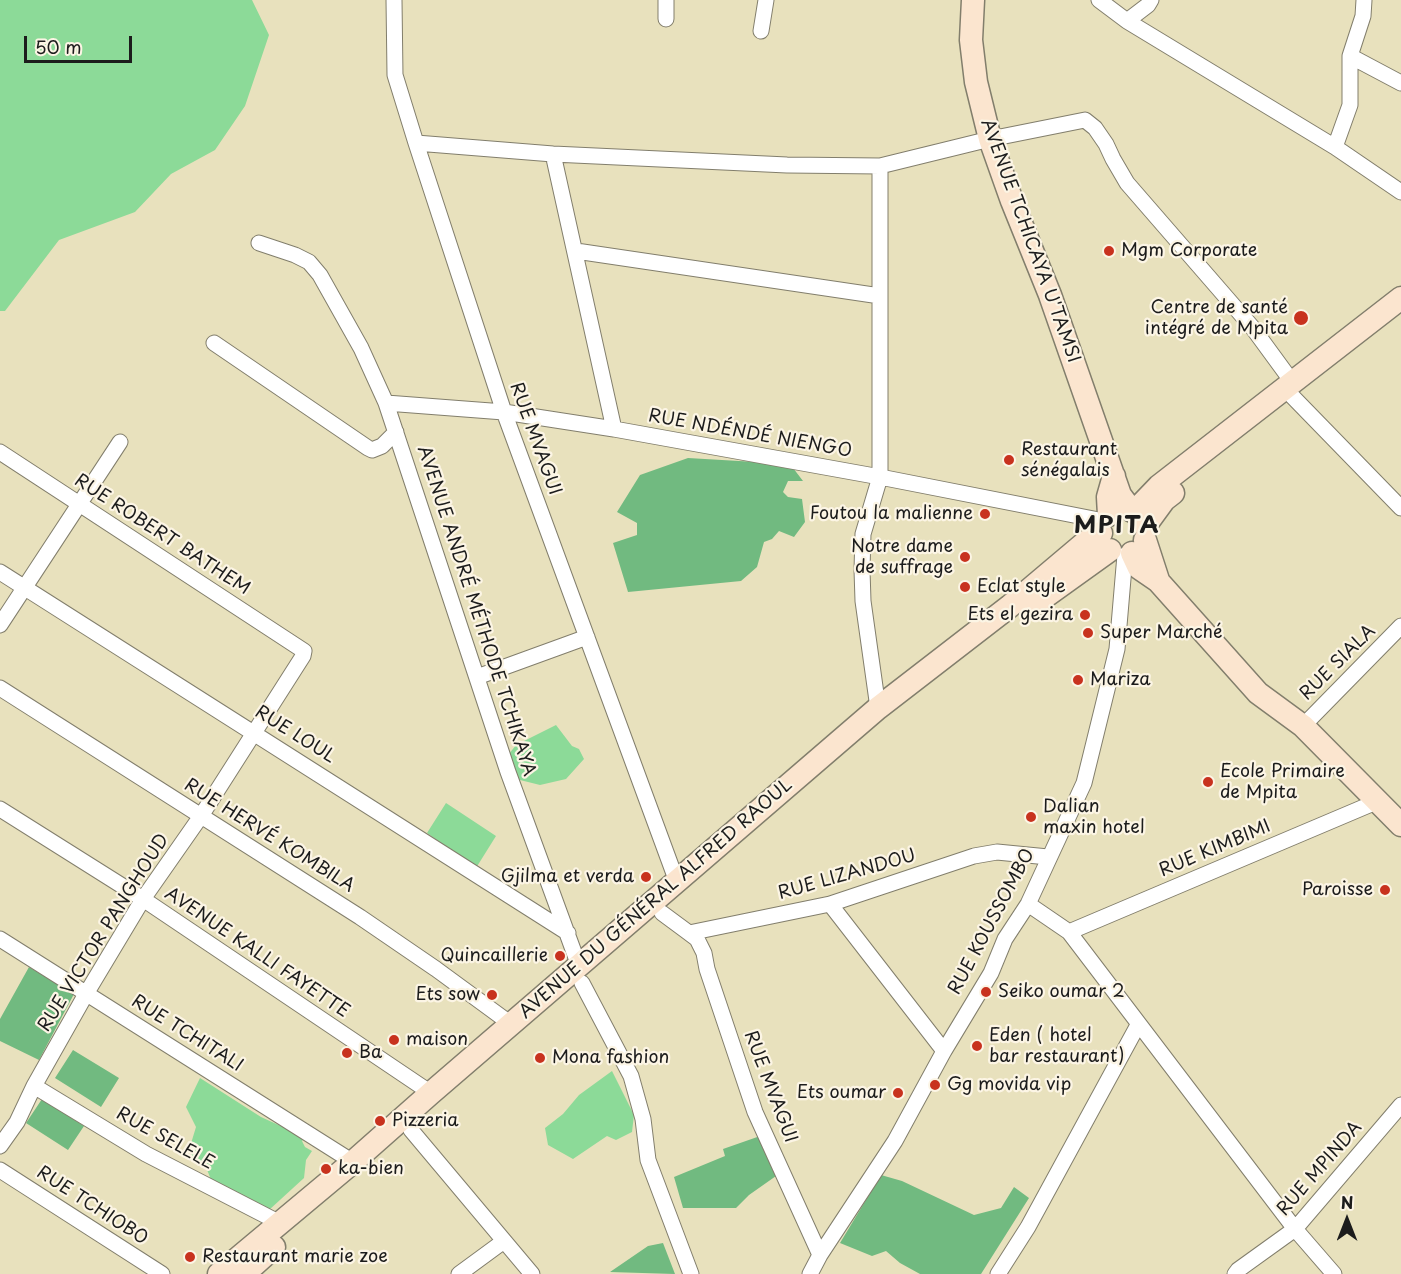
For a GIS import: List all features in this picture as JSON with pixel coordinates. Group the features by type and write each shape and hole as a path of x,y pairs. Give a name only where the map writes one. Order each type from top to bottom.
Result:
{"street":[{"name":"RUE MVAGUI","path":"394,0 395,75 416,143 504,412 677,882"},
{"path":"666,0 666,19"},
{"path":"761,31 766,0"},
{"name":"AVENUE TCHICAYA U'TAMSI","path":"973,0 971,40 976,82 990,140 1050,295 1115,480 1120,495 1124,532 1139,568 1158,581 1258,693 1303,726"},
{"path":"1099,0 1127,21 1335,147 1401,192"},
{"path":"1127,21 1151,0"},
{"path":"1335,147 1350,105 1350,56 1363,16 1364,0"},
{"path":"1350,56 1401,83"},
{"path":"416,143 554,154 787,165 880,166 1085,120 1095,128 1106,144 1127,183 1252,327 1292,389 1401,508"},
{"path":"554,154 614,429"},
{"path":"878,708 863,601 862,570 864,534 880,477 880,166"},
{"name":"AVENUE ANDRÉ MÉTHODE TCHIKAYA","path":"259,243 309,262 320,275 361,348 386,403 508,772 568,933 580,975 631,1076 643,1119 648,1160 691,1274"},
{"path":"576,251 880,296"},
{"name":"AVENUE DU GÉNÉRAL ALFRED RAOUL","path":"219,1274 353,1162 511,1024 662,913 885,722 1124,532 1159,486 1292,389 1401,298"},
{"path":"1124,532 1292,389 1401,313"},
{"path":"214,343 372,450 382,446 396,432"},
{"name":"RUE NDÉNDÉ NIENGO","path":"386,403 504,412 614,429 880,477 1124,532"},
{"path":"0,625 120,442"},
{"name":"RUE ROBERT BATHEM","path":"0,452 304,651"},
{"path":"1115,480 1124,486 1142,489 1159,486"},
{"name":"AVENUE DU GÉNÉRAL ALFRED RAOUL","path":"244,1274 411,1130 580,975 677,882 878,708 1010,606 1087,541 1124,532"},
{"name":"RUE KOUSSOMBO","path":"810,1274 820,1255 895,1141 944,1051 991,973 1005,939 1028,904 1084,783 1117,649 1124,532"},
{"name":"RUE LOUL","path":"0,572 568,933"},
{"name":"RUE SIALA","path":"1303,726 1401,626"},
{"path":"477,677 587,636"},
{"name":"RUE VICTOR PANGHOUD","path":"0,1146 17,1122 34,1086 143,899 201,816 304,651"},
{"name":"RUE HERVÉ KOMBILA","path":"0,688 360,916 511,1024"},
{"path":"1303,726 1401,825"},
{"name":"RUE KIMBIMI","path":"1069,932 1376,802"},
{"name":"AVENUE KALLI FAYETTE","path":"0,809 143,899 430,1093"},
{"name":"RUE LIZANDOU","path":"689,933 830,904 974,856 997,852 1048,857"},
{"path":"830,904 944,1051"},
{"path":"1028,904 1069,932 1296,1229 1334,1274"},
{"path":"662,913 689,933"},
{"name":"RUE MVAGUI","path":"689,933 697,939 704,953 707,969 755,1112 820,1255"},
{"name":"RUE TCHITALI","path":"0,939 353,1162"},
{"path":"998,1274 1028,1227 1138,1024"},
{"name":"RUE SELELE","path":"34,1086 146,1154 280,1223"},
{"name":"RUE MPINDA","path":"1235,1274 1296,1229 1401,1105"},
{"path":"411,1130 532,1274"},
{"name":"RUE TCHIOBO","path":"0,1170 162,1274"},
{"path":"459,1274 504,1241"}],"green space":[{"path":"0,0 252,0 269,35 245,106 215,150 171,174 135,212 59,240 5,311 0,311"},
{"path":"688,458 790,464 803,481 788,481 783,492 788,497 802,499 805,522 794,537 779,531 772,539 764,542 757,567 741,581 628,592 613,543 637,535 637,523 617,512 640,475"},
{"path":"556,725 572,746 579,749 584,759 566,779 540,785 516,779 509,754 516,745"},
{"path":"446,803 496,836 476,868 427,833"},
{"path":"29,967 74,994 39,1060 0,1041 0,1019"},
{"path":"73,1050 119,1078 101,1107 55,1078"},
{"path":"612,1071 634,1115 632,1132 616,1140 607,1136 573,1159 548,1145 545,1128 563,1114 579,1095"},
{"path":"200,1078 261,1117 305,1137 302,1141 305,1147 312,1151 306,1160 304,1178 269,1210 213,1185 206,1167 195,1161 189,1150 196,1127 186,1107"},
{"path":"42,1099 84,1126 68,1150 26,1123"},
{"path":"763,1135 776,1176 749,1195 736,1208 683,1208 674,1177 725,1156 723,1149"},
{"path":"881,1175 902,1181 974,1215 1001,1208 1014,1187 1029,1198 981,1274 920,1274 900,1263 886,1251 872,1256 840,1243"},
{"path":"663,1243 675,1274 610,1272 648,1246"}],"place":[{"name":"Mgm Corporate","path":"1109,251"},
{"name":"Centre de santé intégré de Mpita","path":"1301,318"},
{"name":"Restaurant sénégalais","path":"1009,460"},
{"name":"Foutou la malienne","path":"985,514"},
{"name":"Notre dame de suffrage","path":"965,557"},
{"name":"Eclat style","path":"965,587"},
{"name":"Ets el gezira","path":"1085,615"},
{"name":"Super Marché","path":"1088,633"},
{"name":"Mariza","path":"1078,680"},
{"name":"Ecole Primaire de Mpita","path":"1208,782"},
{"name":"Dalian maxin hotel","path":"1031,817"},
{"name":"Gjilma et verda","path":"646,877"},
{"name":"Paroisse","path":"1385,890"},
{"name":"Quincaillerie","path":"560,956"},
{"name":"Seiko oumar 2","path":"986,992"},
{"name":"Ets sow","path":"492,995"},
{"name":"maison","path":"394,1040"},
{"name":"Eden ( hotel bar restaurant)","path":"977,1046"},
{"name":"Ba","path":"347,1053"},
{"name":"Mona fashion","path":"540,1058"},
{"name":"Gg movida vip","path":"935,1085"},
{"name":"Ets oumar","path":"898,1093"},
{"name":"Pizzeria","path":"380,1121"},
{"name":"ka-bien","path":"326,1169"},
{"name":"Restaurant marie zoe","path":"190,1257"}],"district":[{"name":"MPITA","path":"1117,526"}]}
